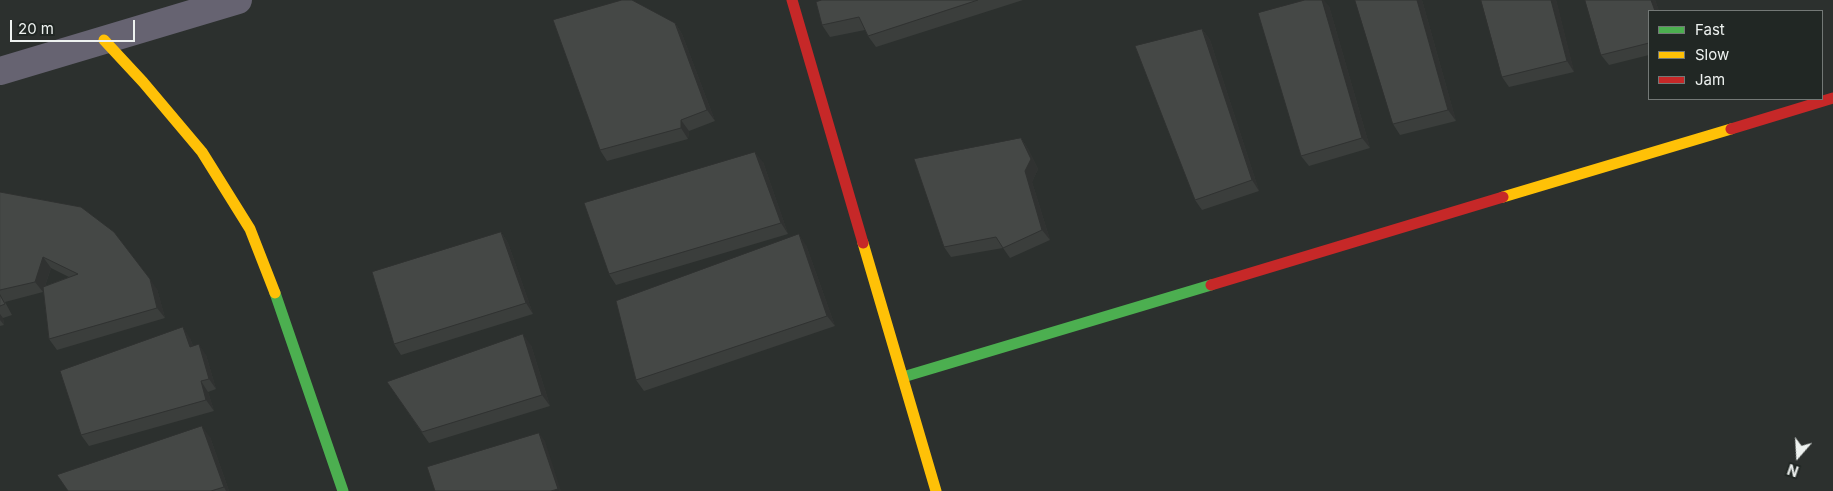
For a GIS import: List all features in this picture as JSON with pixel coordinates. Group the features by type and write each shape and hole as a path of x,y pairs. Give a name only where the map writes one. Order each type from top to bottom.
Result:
{"street":[{"path":"0,71 238,0"},
{"path":"792,0 936,491"},
{"path":"104,40 143,82 202,152 250,229 283,314 343,491"},
{"path":"903,377 1833,98"}],"building":[{"path":"622,0 632,0 675,23 707,110 681,120 681,128 600,150 553,20"},
{"path":"822,0 978,0 868,36 859,17 822,25 816,2"},
{"path":"1305,0 1322,0 1362,138 1301,156 1258,13"},
{"path":"1355,0 1417,0 1448,110 1393,124"},
{"path":"1481,0 1551,0 1567,61 1502,77"},
{"path":"1585,0 1651,0 1655,10 1648,10 1648,43 1601,55"},
{"path":"1202,29 1252,180 1195,200 1135,46"},
{"path":"1021,138 1031,159 1025,171 1042,230 1003,248 996,237 944,247 914,159"},
{"path":"755,152 781,223 609,274 584,203"},
{"path":"0,192 81,207 114,232 150,279 157,308 49,339 43,287 78,274 43,257 35,282 0,290"},
{"path":"501,232 526,303 394,344 372,272"},
{"path":"799,234 827,316 636,380 616,301"},
{"path":"0,295 5,304 0,306"},
{"path":"183,327 190,347 199,344 209,379 201,381 206,400 81,435 60,371"},
{"path":"523,334 542,395 422,432 387,382"},
{"path":"202,426 224,487 211,491 68,491 57,475"},
{"path":"539,433 558,489 551,491 435,491 427,467"}],"traffic: fast":[{"path":"903,377 1211,285"},
{"path":"275,293 343,491"}],"traffic: slow":[{"path":"104,40 143,82 202,152 250,229 275,293"},
{"path":"1503,197 1731,129"},
{"path":"863,243 936,491"}],"traffic: jam":[{"path":"792,0 863,243"},
{"path":"1731,129 1833,98"},
{"path":"1211,285 1503,197"}]}
